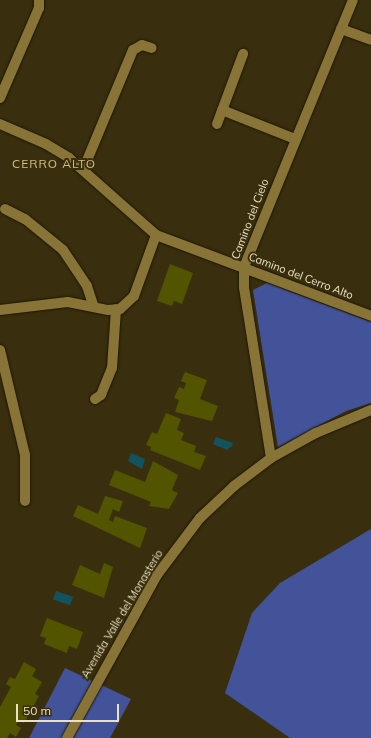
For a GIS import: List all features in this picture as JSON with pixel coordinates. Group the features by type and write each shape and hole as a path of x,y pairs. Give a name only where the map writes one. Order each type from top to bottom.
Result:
{"street":[{"path":"0,98 39,8 38,0"},
{"name":"Camino del Cielo","path":"271,458 244,287 244,267 353,0"},
{"path":"341,29 371,40"},
{"path":"83,170 133,50 142,45 152,48"},
{"path":"217,124 243,54"},
{"path":"222,110 295,139"},
{"name":"Camino del Cerro Alto","path":"0,124 46,144 83,170 156,235 371,316"},
{"path":"5,209 25,218 63,250 87,286 94,307"},
{"path":"0,310 68,302 116,309 134,296 156,235"},
{"path":"95,399 104,388 112,368 116,309"},
{"path":"0,350 25,455 25,501"},
{"name":"Avenida Valle del Monasterio","path":"67,738 170,556 217,502 271,458 321,431 371,410"}],"shaded area":[{"path":"267,283 371,322 371,403 346,411 278,447 253,290"},
{"path":"216,437 233,443 232,446 227,450 213,444"},
{"path":"131,453 145,459 142,469 128,461"},
{"path":"371,529 371,738 290,738 225,693 252,613 280,583"},
{"path":"56,591 73,597 70,605 53,600"},
{"path":"65,668 131,699 110,738 29,738"}],"building":[{"path":"170,264 193,273 182,304 174,301 172,306 157,301"},
{"path":"185,372 207,380 200,399 218,406 212,421 175,412 179,400 174,398 179,387 184,389 186,383 181,381"},
{"path":"166,413 181,419 177,430 184,433 181,440 196,446 194,452 206,456 200,470 150,450 151,447 146,445 152,432 157,434"},
{"path":"153,461 178,475 172,490 178,493 169,509 149,506 151,502 109,485 115,470 145,482"},
{"path":"105,496 123,501 119,512 113,509 109,520 113,522 115,516 147,528 140,548 73,516 78,505 98,514"},
{"path":"104,563 113,567 104,598 72,585 80,565 100,574"},
{"path":"47,618 83,632 77,649 69,646 67,653 44,644 46,638 40,636"},
{"path":"24,662 36,669 32,676 42,682 35,694 39,696 24,723 19,720 16,725 21,728 16,737 10,733 7,738 0,738 0,707 11,687 6,684 10,677 15,679"}],"district":[{"name":"CERRO ALTO","path":"54,164"}]}
